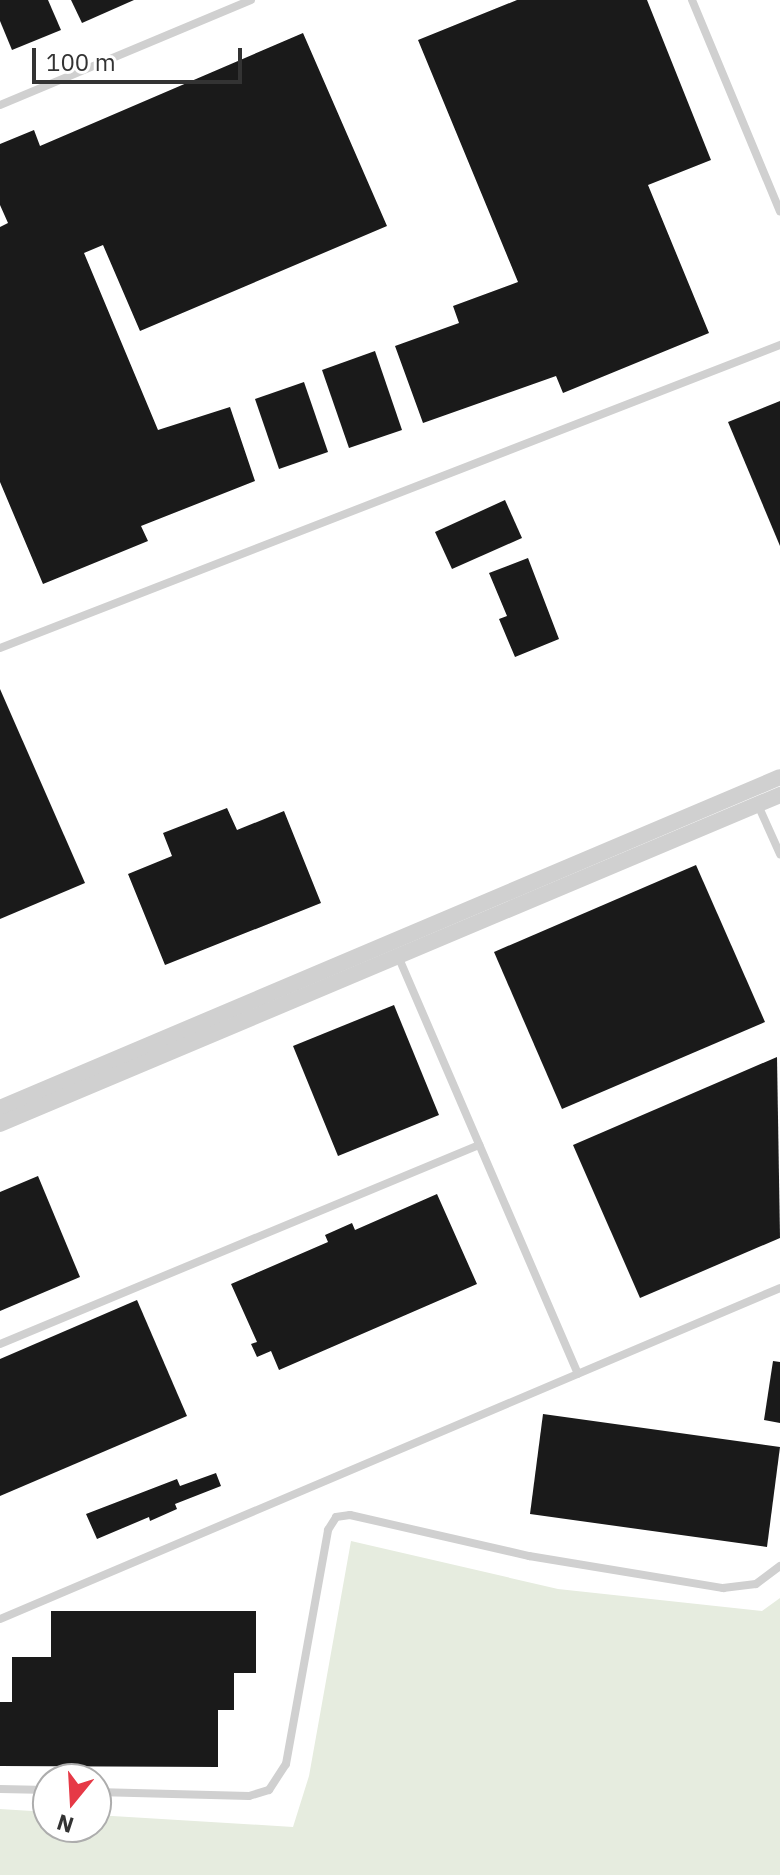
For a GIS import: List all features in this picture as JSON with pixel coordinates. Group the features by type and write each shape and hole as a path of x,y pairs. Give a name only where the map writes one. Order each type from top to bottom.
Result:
{"street":[{"path":"0,1108 780,777"},
{"path":"0,1124 780,795"}],"lane":[{"path":"0,105 251,0"},
{"path":"692,0 780,211"},
{"path":"0,648 780,345"},
{"path":"758,804 780,854"},
{"path":"398,955 578,1374"},
{"path":"0,1344 479,1145"},
{"path":"0,1619 780,1288"},
{"path":"112,1792 249,1796 269,1790 286,1764 328,1530 336,1517 350,1515 529,1556 723,1588 756,1584 780,1566"},
{"path":"0,1789 32,1790"}],"shaded area":[{"path":"351,1541 558,1589 762,1611 780,1598 780,1875 0,1875 0,1809 32,1811 32,1843 112,1843 112,1816 293,1827 309,1776"}],"building":[{"path":"0,0 48,0 61,30 12,50 0,21"},
{"path":"71,0 134,0 82,23"},
{"path":"517,0 647,0 711,160 648,185 709,333 563,393 556,376 423,423 395,346 459,323 453,306 518,282 418,40"},
{"path":"303,33 387,226 140,331 103,245 84,253 158,430 230,407 255,481 141,526 148,541 43,584 0,482 0,227 8,223 0,205 0,144 34,130 40,146"},
{"path":"375,351 402,430 349,448 322,370"},
{"path":"304,382 328,452 279,469 255,399"},
{"path":"780,401 780,546 728,422"},
{"path":"505,500 522,538 452,569 435,532"},
{"path":"528,558 559,639 515,657 499,619 507,616 489,573"},
{"path":"0,689 85,883 0,919"},
{"path":"227,808 237,830 284,811 321,903 165,965 128,874 172,856 163,833"},
{"path":"696,865 765,1022 562,1109 494,952"},
{"path":"394,1005 439,1115 338,1156 293,1046"},
{"path":"777,1057 780,1238 640,1298 573,1145"},
{"path":"38,1176 80,1277 0,1311 0,1192"},
{"path":"437,1194 477,1284 279,1370 271,1351 257,1357 251,1344 257,1342 231,1284 328,1242 325,1235 352,1223 355,1230"},
{"path":"137,1300 187,1416 0,1496 0,1359"},
{"path":"773,1361 780,1362 780,1423 764,1420"},
{"path":"543,1414 780,1447 767,1547 530,1514"},
{"path":"216,1473 221,1486 175,1504 177,1509 150,1521 149,1517 97,1539 86,1514 177,1479 180,1486"},
{"path":"51,1611 256,1611 256,1673 234,1673 234,1710 218,1710 218,1767 112,1767 112,1763 0,1766 0,1702 12,1702 12,1657 51,1657"}]}
